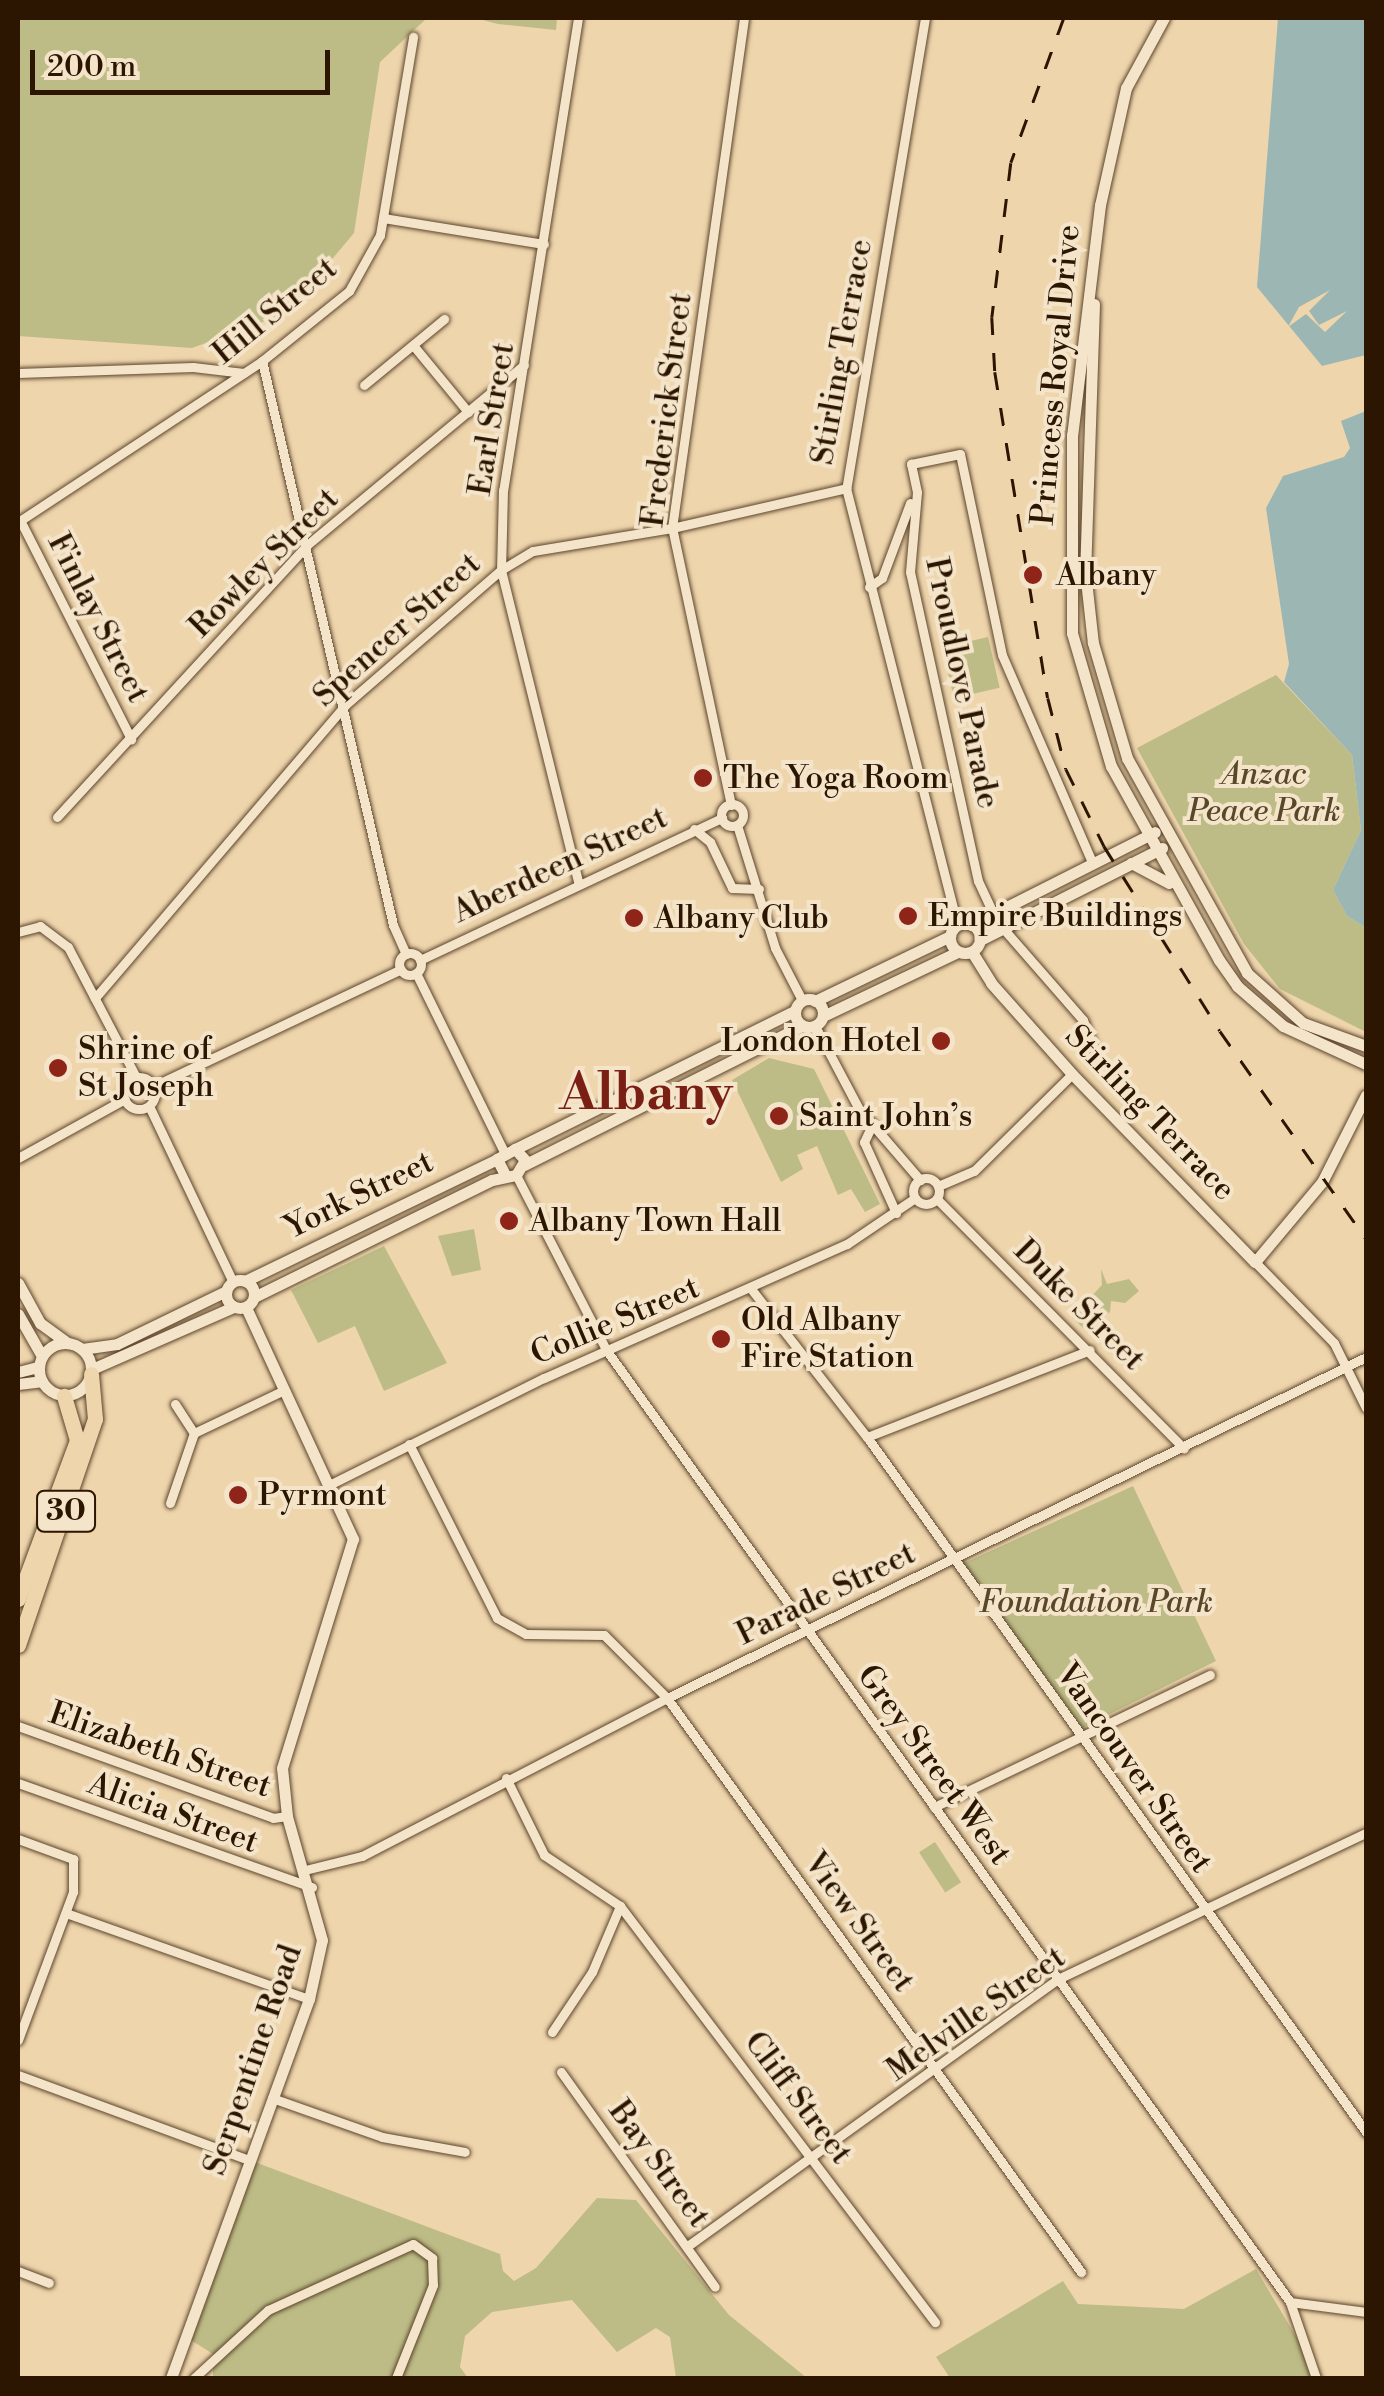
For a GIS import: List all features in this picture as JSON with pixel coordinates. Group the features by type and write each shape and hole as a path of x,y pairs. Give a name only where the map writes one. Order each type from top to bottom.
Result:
{"highway":[{"name":"30","path":"18,1645 95,1419 91,1371"},
{"name":"30","path":"18,1599 77,1440 64,1396"}],"main road":[{"name":"Princess Royal Drive","path":"1164,18 1126,88 1100,205 1072,435 1072,633 1096,724 1132,807 1208,940 1261,1011 1305,1040 1366,1064"},
{"name":"Princess Royal Drive","path":"1100,205 1085,571 1093,643 1127,758 1226,943 1265,992 1302,1023 1366,1046"},
{"path":"1072,435 1088,436"},
{"path":"1124,849 1138,826 1132,807"},
{"path":"1124,849 1163,828"},
{"path":"965,952 1002,926 1170,843"},
{"name":"York Street","path":"82,1348 117,1344 1124,849"},
{"path":"1131,863 1163,876 1208,940"},
{"path":"1093,864 1100,878"},
{"path":"993,913 1002,926"},
{"path":"959,929 980,940"},
{"name":"Stirling Terrace","path":"959,929 965,952 1072,1074 1256,1262"},
{"name":"York Street","path":"91,1371 244,1304 965,952"},
{"path":"804,1004 813,1023"},
{"path":"804,1004 813,1023"},
{"path":"1256,1262 1334,1160 1366,1095"},
{"path":"505,1153 515,1172"},
{"path":"505,1153 515,1172"},
{"path":"18,1282 40,1323 82,1348 91,1371 82,1390 64,1396 41,1381 18,1384"},
{"path":"235,1285 244,1304"},
{"path":"235,1285 244,1304"},
{"name":"Serpentine Road","path":"171,2378 309,2000 322,1940 312,1887 287,1816 282,1768 354,1539 244,1304"},
{"path":"18,1314 40,1361 41,1381"},
{"path":"18,1372 68,1343"}],"street":[{"name":"Earl Street","path":"578,18 503,490 502,570 578,882"},
{"name":"Frederick Street","path":"737,825 742,812 731,805 672,528 744,18"},
{"name":"Stirling Terrace","path":"925,18 858,442 846,488 959,929"},
{"name":"Hill Street","path":"19,521 262,361 350,291 375,249 383,218 413,37"},
{"path":"383,218 544,244"},
{"path":"364,385 444,318"},
{"path":"413,345 468,412"},
{"path":"262,361 308,545 393,925 406,954 401,969"},
{"name":"Rowley Street","path":"56,817 308,545 526,364"},
{"path":"18,373 193,368 244,373"},
{"name":"Proudlove Parade","path":"993,913 978,881 910,572 917,492 911,464 960,454 1002,655 1093,864"},
{"name":"Spencer Street","path":"95,998 345,705 502,570 533,551 672,528 846,488"},
{"path":"869,587 882,578 896,535 917,492"},
{"name":"Finlay Street","path":"19,521 131,739"},
{"path":"731,805 722,818 737,825 775,948 804,1004"},
{"name":"Aberdeen Street","path":"420,960 578,882 722,818"},
{"path":"694,829 710,842 732,888 758,889"},
{"path":"1002,926 1083,1020 1095,1052"},
{"path":"22,930 56,934 136,1077 154,1086"},
{"path":"406,954 420,960 416,973 505,1153"},
{"path":"154,1086 401,969 416,973"},
{"path":"813,1023 872,1124 920,1180 938,1186 974,1171 1072,1074"},
{"path":"125,1099 127,1083 136,1077"},
{"path":"154,1086 149,1106 235,1285"},
{"path":"125,1099 138,1108 149,1106"},
{"path":"18,1158 125,1099"},
{"path":"872,1124 864,1142 896,1213"},
{"name":"Grey Street West","path":"515,1172 607,1351 1290,2302 1316,2378"},
{"path":"920,1180 915,1198 925,1204 937,1199 938,1186"},
{"name":"Collie Street","path":"331,1484 607,1351 752,1290 896,1213 915,1198"},
{"name":"Duke Street","path":"937,1199 1184,1449"},
{"path":"1256,1262 1348,1366 1366,1408"},
{"name":"Vancouver Street","path":"752,1290 867,1437 1205,1910 1272,1994 1366,2132"},
{"path":"867,1437 1090,1350"},
{"name":"Parade Street","path":"306,1870 362,1856 506,1778 1366,1357"},
{"path":"170,1503 194,1434 284,1390"},
{"path":"175,1404 194,1434"},
{"name":"View Street","path":"409,1444 497,1618 526,1634 604,1635 668,1698 1081,2272"},
{"path":"934,1807 1210,1675"},
{"name":"Elizabeth Street","path":"18,1726 273,1818 287,1816"},
{"name":"Cliff Street","path":"506,1778 544,1854 620,1906 935,2322"},
{"name":"Alicia Street","path":"18,1783 312,1887"},
{"name":"Melville Street","path":"689,2245 814,2160 1058,1980 1366,1833"},
{"path":"18,1839 73,1859 66,1913 18,2040"},
{"path":"552,2032 592,1972 620,1906"},
{"path":"66,1913 309,2000"},
{"name":"Bay Street","path":"560,2072 716,2287"},
{"path":"18,2074 249,2160"},
{"path":"272,2098 382,2137 465,2152"},
{"path":"194,2378 268,2310 413,2244 432,2258 434,2285 396,2378"},
{"path":"18,2271 49,2283"},
{"path":"1290,2302 1366,2312"}],"green space":[{"path":"18,18 427,18 380,62 354,233 287,313 192,348 18,336"},
{"path":"475,18 557,18 556,30"},
{"path":"988,637 1000,688 954,698 942,648"},
{"name":"Anzac Peace Park","path":"1276,675 1352,755 1361,830 1333,890 1347,916 1366,928 1366,1032 1280,989 1244,944 1137,748"},
{"path":"769,1058 814,1069 880,1204 865,1212 851,1189 838,1195 817,1146 797,1155 803,1169 781,1182 732,1080"},
{"path":"474,1229 481,1270 452,1276 438,1236"},
{"path":"384,1246 447,1363 384,1391 355,1326 318,1343 291,1290"},
{"path":"1101,1269 1107,1284 1129,1279 1139,1291 1125,1303 1111,1301 1110,1312 1088,1333 1072,1317 1102,1285"},
{"name":"Foundation Park","path":"1133,1486 1216,1661 1082,1728 962,1564"},
{"path":"935,1842 961,1882 945,1893 919,1852"},
{"path":"249,2160 500,2254 503,2271 514,2281 536,2268 597,2198 636,2200 729,2315 807,2378 676,2378 670,2337 656,2328 617,2352 572,2300 492,2312 465,2336 460,2367 468,2378 213,2378 213,2354 186,2337"},
{"path":"1256,2269 1312,2364 1314,2378 950,2378 936,2357 1063,2281 1078,2304 1184,2309"}],"water":[{"path":"1278,18 1366,18 1366,355 1322,366 1257,287"},
{"path":"1366,411 1366,928 1347,916 1333,890 1361,830 1352,755 1284,682 1289,664 1266,508 1283,476 1344,457 1350,448 1341,421"}],"pier":[{"path":"1330,290 1309,311 1319,325 1347,311 1325,332 1306,314 1288,327 1299,307"}],"railway":[{"path":"1064,18 1011,163 992,317 995,372 1048,698 1066,769 1104,846 1220,1031 1366,1239"}],"place":[{"name":"Albany","path":"1033,575"},
{"name":"The Yoga Room","path":"703,778"},
{"name":"Empire Buildings","path":"908,916"},
{"name":"Albany Club","path":"634,918"},
{"name":"London Hotel","path":"941,1041"},
{"name":"Shrine of St Joseph","path":"58,1068"},
{"name":"Saint John’s","path":"779,1116"},
{"name":"Albany Town Hall","path":"509,1221"},
{"name":"Old Albany Fire Station","path":"721,1339"},
{"name":"Pyrmont","path":"238,1495"}],"district":[{"name":"Albany","path":"646,1094"}]}
